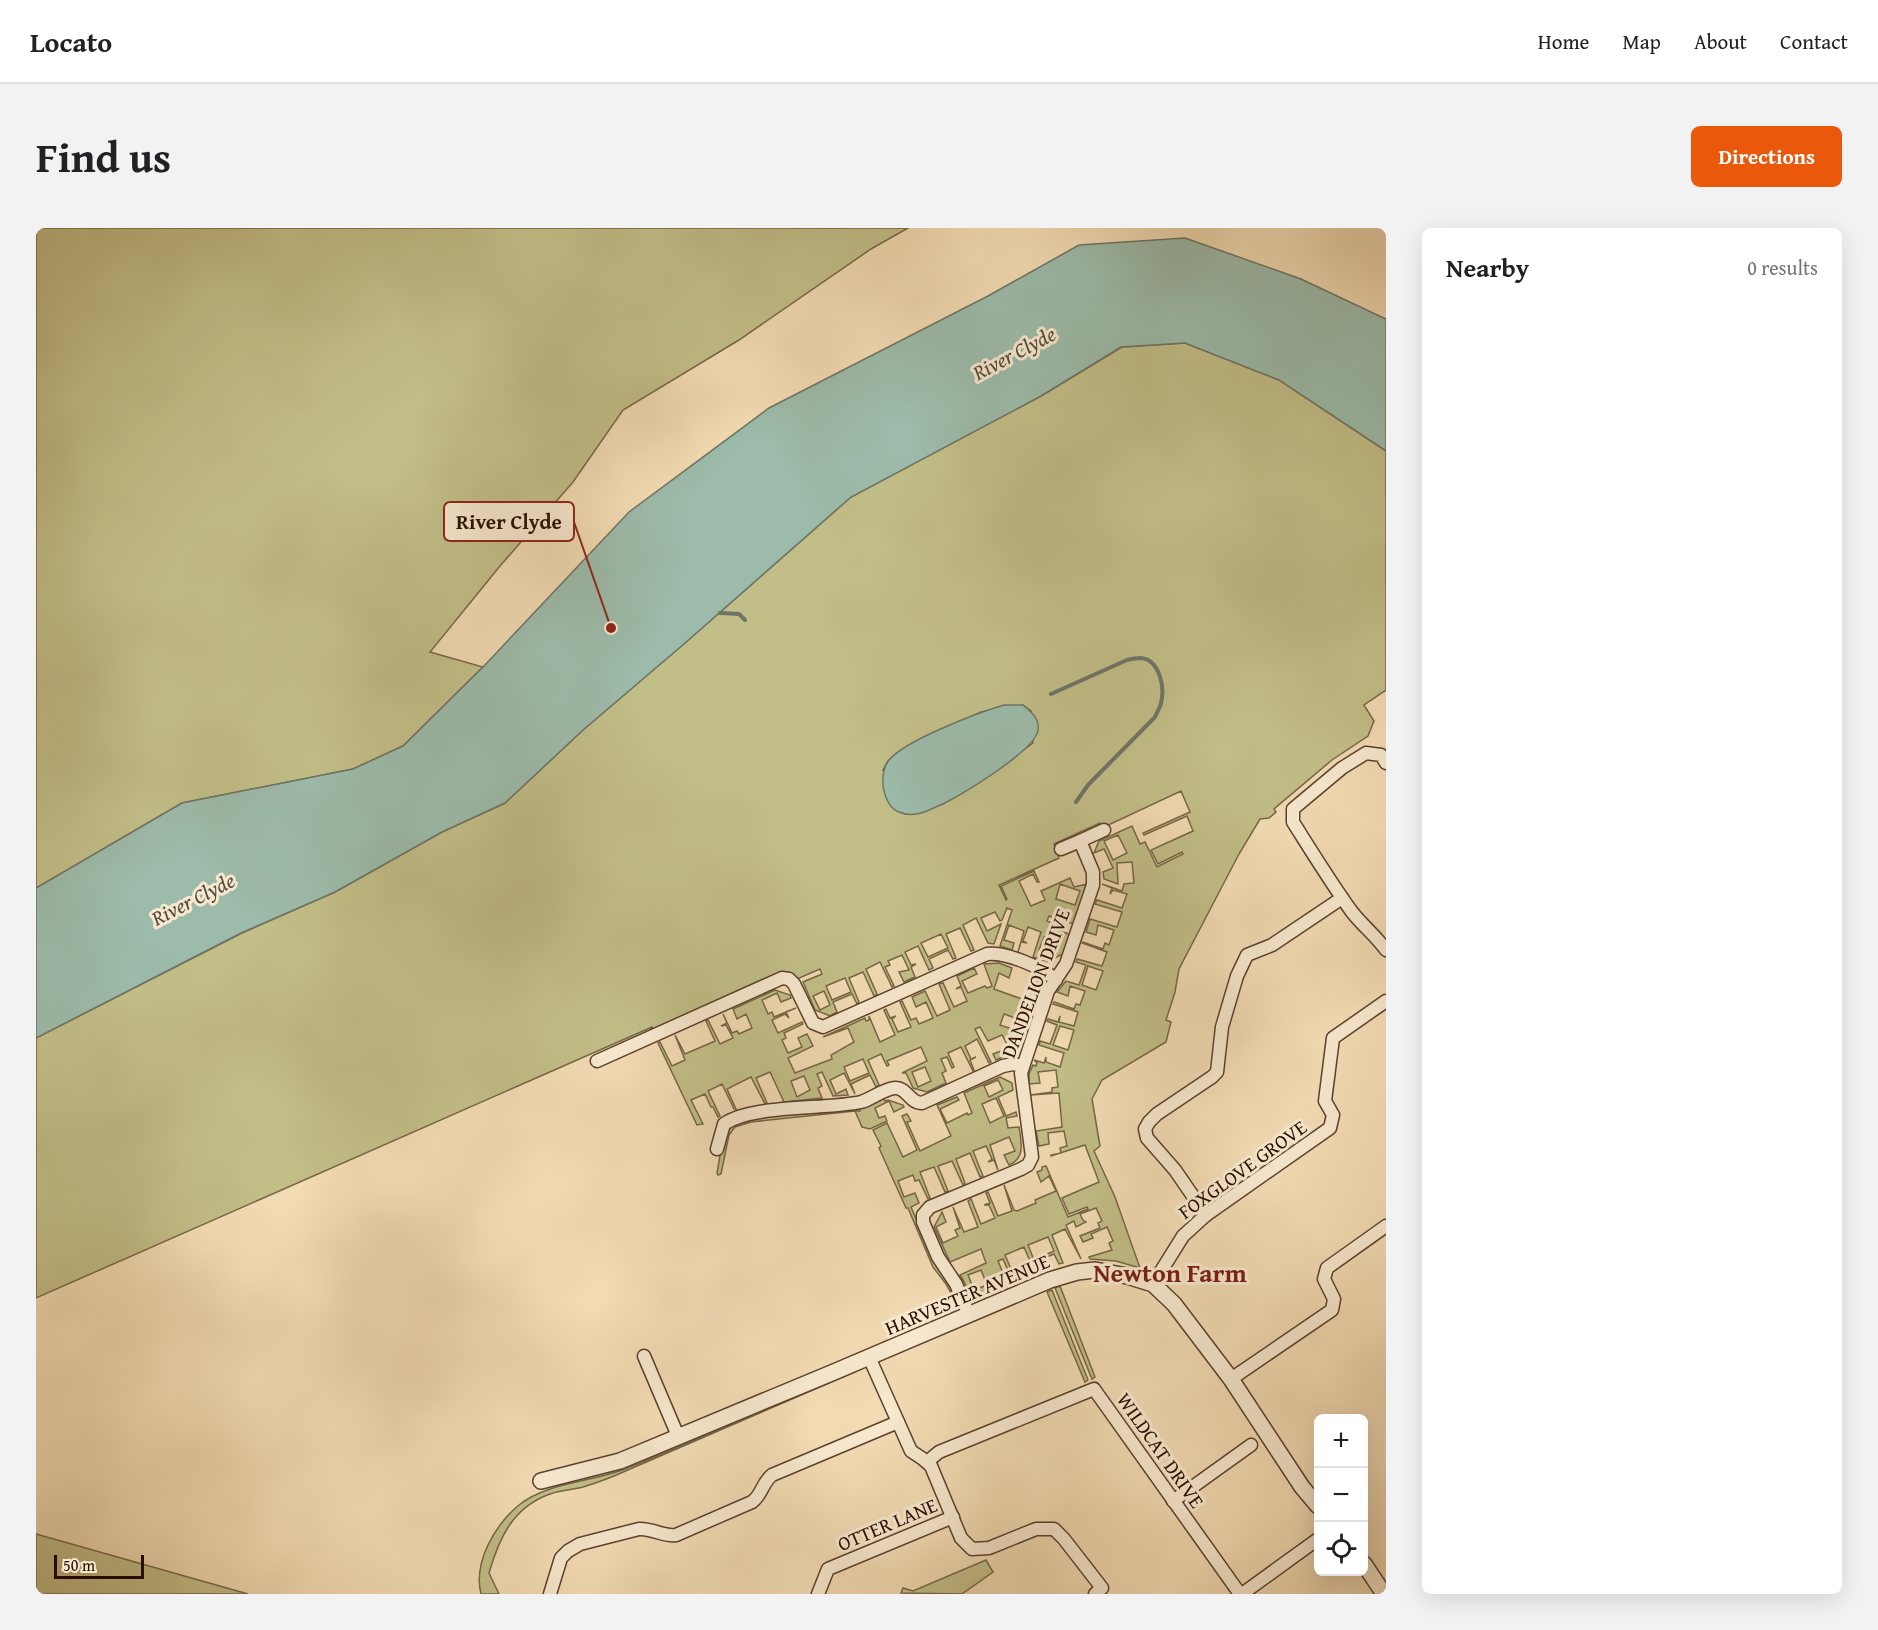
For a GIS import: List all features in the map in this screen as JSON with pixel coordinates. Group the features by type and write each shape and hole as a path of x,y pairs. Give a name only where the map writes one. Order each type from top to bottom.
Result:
{"street":[{"path":"1386,763 1381,755 1366,753 1342,768 1293,809 1293,822 1342,898 1360,921 1377,936 1386,950"},
{"path":"1061,849 1104,830"},
{"name":"DANDELION DRIVE","path":"969,1315 956,1284 938,1257 923,1222 923,1215 930,1207 1022,1169 1030,1162 1031,1154 1020,1081 1048,991 1066,964 1094,882 1093,872 1080,841"},
{"path":"1206,1215 1175,1170 1147,1138 1145,1129 1157,1114 1217,1072 1222,1027 1237,976 1247,955 1272,945 1342,898"},
{"path":"597,1061 782,978 794,984 813,1023 824,1027 987,954 997,954 1039,968 1056,980"},
{"name":"FOXGLOVE GROVE","path":"1153,1284 1183,1236 1206,1215 1330,1128 1332,1115 1325,1101 1333,1038 1386,1001"},
{"path":"717,1149 724,1124 742,1115 858,1102 895,1088 904,1090 913,1101 922,1103 1004,1066 1012,1064 1023,1066"},
{"path":"1231,1379 1332,1310 1334,1299 1324,1279 1327,1268 1386,1226"},
{"name":"HARVESTER AVENUE","path":"541,1481 620,1461 1050,1280 1077,1272 1095,1270 1153,1284 1174,1304 1231,1379 1302,1487 1314,1501"},
{"path":"644,1356 678,1436"},
{"path":"869,1358 911,1451 927,1462 934,1472 961,1538 972,1550 989,1548 1036,1529 1054,1529 1102,1588 1095,1594"},
{"name":"WILDCAT DRIVE","path":"927,1462 939,1452 1094,1389 1241,1594 1314,1542"},
{"path":"550,1594 561,1558 574,1547 639,1529 676,1535 752,1502 758,1498 766,1479 772,1475 898,1422"},
{"path":"1173,1502 1251,1445"},
{"name":"OTTER LANE","path":"818,1594 828,1569 953,1517"},
{"path":"1368,1570 1384,1594"}],"shaded area":[{"path":"36,228 908,228 871,249 739,340 623,410 573,482 430,652 483,667 403,746 353,769 182,803 36,888"},
{"path":"1185,343 1279,380 1386,451 1386,690 1364,705 1374,721 1368,736 1332,760 1274,809 1276,812 1269,818 1260,819 1239,854 1179,969 1175,992 1166,1020 1171,1022 1166,1042 1102,1080 1092,1099 1100,1146 1094,1151 1115,1197 1140,1268 1116,1261 1090,1259 1089,1257 1112,1250 1109,1243 1113,1241 1107,1227 1091,1234 1093,1238 1083,1242 1080,1236 1100,1228 1098,1223 1102,1221 1096,1208 1080,1214 1086,1222 1076,1227 1074,1221 1066,1225 1081,1259 1065,1229 1052,1235 1063,1263 1059,1264 1054,1254 1035,1262 1039,1271 1035,1273 1031,1263 1012,1271 1016,1281 1013,1282 1003,1259 998,1261 1003,1273 998,1275 1003,1286 982,1296 970,1293 960,1275 986,1263 981,1249 950,1262 934,1227 942,1212 946,1222 936,1227 943,1243 958,1236 955,1230 960,1228 953,1207 964,1232 978,1227 968,1201 971,1199 981,1224 995,1218 989,1205 984,1205 990,1203 986,1193 988,1192 998,1216 1012,1211 1004,1185 1014,1210 1017,1211 1056,1191 1049,1176 1041,1182 1037,1172 1046,1166 1068,1217 1088,1209 1087,1207 1069,1214 1062,1198 1099,1182 1085,1145 1061,1153 1060,1148 1067,1146 1064,1131 1048,1133 1049,1144 1039,1146 1036,1131 1062,1127 1059,1093 1031,1095 1052,1092 1052,1088 1058,1087 1056,1070 1038,1072 1040,1083 1029,1084 1029,1074 1033,1065 1036,1066 1037,1063 1034,1060 1044,1063 1046,1057 1046,1062 1060,1067 1064,1053 1039,1045 1040,1041 1050,1044 1057,1025 1047,1021 1048,1019 1058,1022 1060,1016 1059,1022 1074,1026 1078,1012 1053,1004 1054,1002 1074,1009 1076,1004 1080,1005 1085,991 1070,986 1068,996 1057,992 1066,981 1079,985 1086,965 1076,962 1077,959 1102,966 1107,952 1082,943 1103,949 1105,943 1109,945 1114,930 1098,925 1096,935 1086,932 1090,919 1117,927 1122,912 1095,904 1097,900 1122,908 1127,894 1113,890 1110,894 1112,888 1102,884 1122,891 1124,884 1134,883 1132,862 1117,863 1118,884 1104,879 1103,872 1113,868 1104,849 1094,853 1099,841 1132,826 1140,844 1145,842 1157,867 1183,854 1182,852 1158,864 1151,850 1193,831 1187,816 1144,835 1143,833 1190,812 1181,791 1102,828 1100,823 1054,844 1059,858 999,885 1006,900 1001,886 1034,871 1039,882 1033,874 1019,881 1031,906 1045,900 1041,891 1070,878 1074,887 1087,884 1074,924 1049,916 1047,921 1059,925 1058,930 1071,935 1064,956 1060,955 1049,962 1033,957 1041,932 1028,927 1023,941 1027,943 1021,942 1018,952 1024,931 1009,925 1004,940 1014,943 1012,950 1000,946 1012,910 1007,908 1000,921 995,912 981,918 987,931 1001,924 994,944 988,943 976,918 963,925 974,950 971,951 960,928 946,934 956,958 953,959 948,950 929,959 933,968 929,970 918,946 905,952 911,965 916,964 911,967 915,977 904,982 899,972 909,970 902,955 888,961 890,965 885,967 894,986 892,987 880,962 866,969 877,994 874,996 863,972 849,978 859,1002 857,1004 852,994 833,1002 837,1012 830,1016 815,1010 803,982 822,974 820,969 797,979 782,972 654,1032 652,1027 36,1298 36,1038 242,933 335,892 442,832 505,803 583,730 851,497 1041,396 1122,347","holes":["1023,705 1031,711 1033,743 980,782 941,805 883,770 888,761 897,753 923,738 981,712","1118,835 1127,853 1113,860 1104,841","1060,884 1080,891 1075,905 1056,899","941,934 948,948 928,957 921,943","1044,937 1059,943 1054,956 1039,950","1088,966 1103,971 1096,990 1082,985","845,978 851,992 832,1000 826,986","824,991 830,1005 820,1010 813,996","1060,1026 1074,1030 1068,1050 1053,1045","1048,1237 1054,1251 1034,1260 1028,1245","1024,1247 1030,1261 1011,1269 1005,1255","981,1270 987,1285 974,1290 968,1275"]},
{"path":"999,963 1012,968 1009,978 999,973 994,989 1033,1003 1039,987 1028,986 1032,974 1036,975 1041,986 1027,1027 1017,1023 1018,1019 1004,1014 1000,1025 1015,1030 1014,1034 1024,1037 1020,1049 996,1060 993,1054 1009,1048 1002,1035 988,1041 980,1027 975,1029 991,1062 989,1063 977,1039 965,1046 971,1059 976,1057 970,1060 974,1070 961,1047 948,1053 954,1067 952,1068 947,1057 941,1059 946,1071 942,1073 946,1083 927,1092 913,1088 906,1073 902,1073 927,1061 921,1047 887,1061 889,1065 887,1066 881,1054 868,1060 879,1085 876,1087 870,1075 851,1084 855,1094 844,1073 830,1080 836,1094 846,1089 848,1095 833,1096 822,1072 817,1074 822,1086 818,1088 822,1098 784,1102 770,1072 756,1078 767,1103 765,1104 751,1077 727,1089 736,1109 734,1109 722,1084 708,1091 720,1116 718,1117 711,1107 705,1094 691,1100 703,1124 697,1125 658,1043 660,1042 672,1066 685,1060 675,1035 685,1054 715,1041 706,1021 708,1020 720,1044 733,1038 726,1025 721,1026 727,1023 723,1014 732,1033 737,1031 739,1034 752,1028 746,1014 737,1019 733,1009 775,990 790,995 791,998 781,1002 777,993 762,1000 768,1014 772,1012 774,1017 786,1012 789,1018 785,1014 772,1020 778,1033 802,1022 803,1024 784,1033 786,1038 782,1040 788,1053 802,1047 798,1038 807,1034 813,1046 788,1058 795,1073 832,1059 831,1055 854,1042 848,1028 823,1037 865,1018 866,1021 869,1020 869,1016 880,1042 895,1035 884,1010 886,1009 890,1018 896,1016 892,1019 898,1032 911,1027 900,1002 902,1001 911,1020 916,1018 919,1024 933,1018 926,1002 916,1007 912,997 925,991 937,1016 950,1010 939,984 943,983 954,1007 967,1001 961,987 956,989 961,986 957,976 974,968 977,974 962,981 968,993 985,986 987,988 992,986 984,964","holes":["863,1059 869,1073 850,1081 844,1067","925,1067 931,1081 918,1087 912,1072","804,1076 810,1090 797,1097 791,1081"]},
{"path":"1000,1077 1012,1083 1013,1090 998,1097 1006,1116 1016,1112 1017,1116 1006,1118 1008,1128 1019,1127 1021,1149 1018,1158 1009,1165 1004,1155 1015,1151 1009,1137 990,1145 998,1170 994,1160 988,1162 992,1159 986,1146 973,1151 983,1176 980,1177 970,1153 956,1159 965,1183 963,1185 952,1161 938,1166 948,1191 945,1192 934,1167 920,1172 930,1198 928,1199 919,1180 915,1181 913,1175 898,1181 904,1197 915,1193 919,1203 911,1207 936,1265 956,1295 953,1297 933,1267 873,1130 887,1123 903,1157 917,1150 902,1116 907,1114 911,1121 907,1122 920,1151 951,1136 937,1105 957,1097 959,1100 940,1109 947,1123 967,1113 968,1115 972,1113 964,1093","holes":["998,1080 1003,1090 989,1097 984,1086","996,1098 1004,1116 990,1123 982,1104"]},
{"path":"883,1098 885,1101 888,1100 904,1107 894,1112 889,1101 875,1108 879,1118 885,1116 887,1121 870,1129 862,1127 855,1111 751,1122 735,1127 729,1135 721,1174 717,1173 723,1140 729,1129 741,1121 791,1113 856,1107 857,1111 860,1111 860,1107"},
{"path":"1060,1286 1095,1377 1092,1379 1055,1288"},
{"path":"1052,1290 1088,1380 1085,1382 1047,1292"},
{"path":"857,1371 614,1476 537,1500 517,1515 509,1525 498,1548 489,1573 499,1594 481,1594 480,1569 488,1545 510,1513 530,1498 555,1487 622,1470 849,1372"},
{"path":"36,1534 248,1594 36,1594"},
{"path":"986,1560 993,1572 962,1594 901,1593 903,1588 913,1591"}],"water":[{"name":"River Clyde","path":"1185,238 1301,279 1386,319 1386,451 1279,380 1185,343 1121,347 1041,396 851,497 583,730 505,803 442,832 335,892 241,933 36,1038 36,888 182,803 353,769 403,746 483,667 629,512 769,408 988,296 1079,245"},
{"path":"1004,705 1023,705 1036,719 1038,730 1034,739 1024,749 995,773 933,808 919,814 904,814 893,809 885,796 883,781 889,760 910,744 926,736"}],"waterway":[{"path":"720,613 739,614 745,620"},
{"path":"1051,694 1127,660 1138,658 1153,664 1160,676 1162,697 1155,717 1088,785 1076,802"}],"place":[{"name":"River Clyde","path":"611,628"}],"district":[{"name":"Newton Farm","path":"1170,1272"}]}
